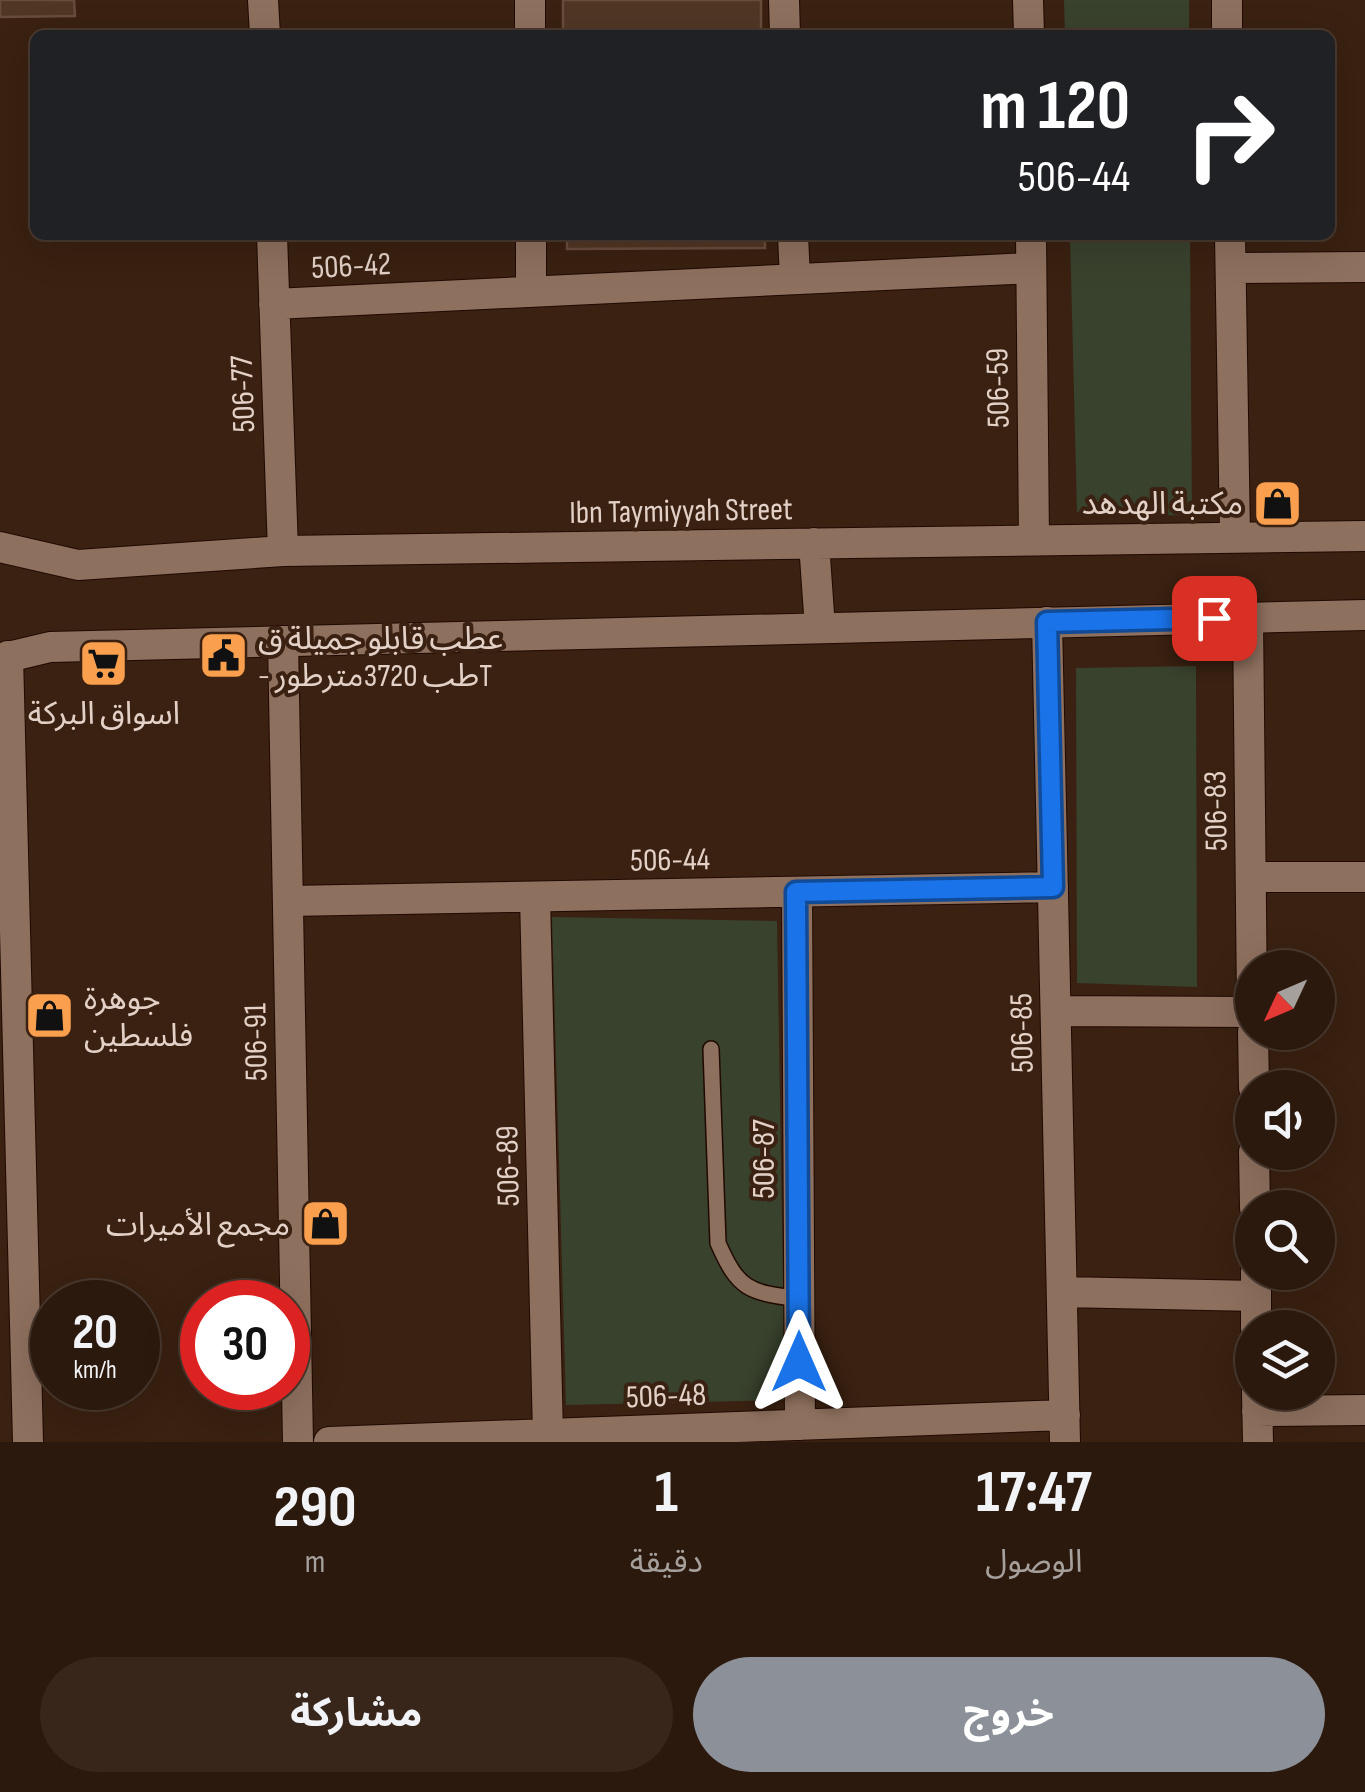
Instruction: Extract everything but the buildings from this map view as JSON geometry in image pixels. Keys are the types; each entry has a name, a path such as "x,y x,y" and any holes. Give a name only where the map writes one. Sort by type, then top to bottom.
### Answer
{"street":[{"path":"264,0 265,30"},
{"path":"530,0 530,30"},
{"path":"784,0 785,30"},
{"path":"1028,0 1028,30"},
{"path":"1227,0 1228,30"},
{"name":"506-77","path":"272,240 283,551"},
{"path":"531,240 531,292"},
{"path":"793,240 795,279"},
{"name":"506-59","path":"1031,240 1034,540"},
{"path":"1230,240 1235,535"},
{"path":"1231,268 1365,267"},
{"name":"506-42","path":"274,304 1031,268"},
{"name":"Ibn Taymiyyah Street","path":"0,547 78,565 283,551 1365,536"},
{"path":"814,543 820,628"},
{"path":"28,1442 4,658 50,647 1365,615"},
{"name":"506-83","path":"1248,618 1252,950"},
{"name":"506-85","path":"1047,622 1065,1429"},
{"name":"506-91","path":"283,641 298,1442"},
{"path":"1251,877 1365,877"},
{"name":"506-44","path":"288,902 1053,887"},
{"name":"506-87","path":"796,892 800,1425"},
{"name":"506-89","path":"535,897 548,1434"},
{"path":"1056,1011 1235,1012"},
{"path":"1062,1292 1235,1285"},
{"path":"1335,1408 1365,1410"},
{"path":"1257,1410 1258,1442"},
{"name":"506-48","path":"329,1442 800,1425 1065,1429"}],"lane":[{"path":"711,1049 718,1243 729,1268 751,1292 799,1299"}],"green space":[{"path":"1064,0 1189,0 1189,30 1065,30"},
{"path":"1070,240 1190,240 1192,516 1077,512"},
{"path":"1196,666 1197,987 1077,983 1076,668"},
{"path":"552,917 777,921 785,1400 566,1405"}],"place":[{"name":"مكتبة الهدهد","path":"1278,503"},
{"name":"عطب قابلو جميلة ق - طب 3720مترطورT","path":"223,656"},
{"name":"اسواق البركة","path":"104,663"},
{"name":"جوهرة فلسطين","path":"49,1016"},
{"name":"مجمع الأميرات","path":"325,1224"}],"route":[{"path":"799,1362 796,892 1053,887 1047,622 1214,618"}]}
